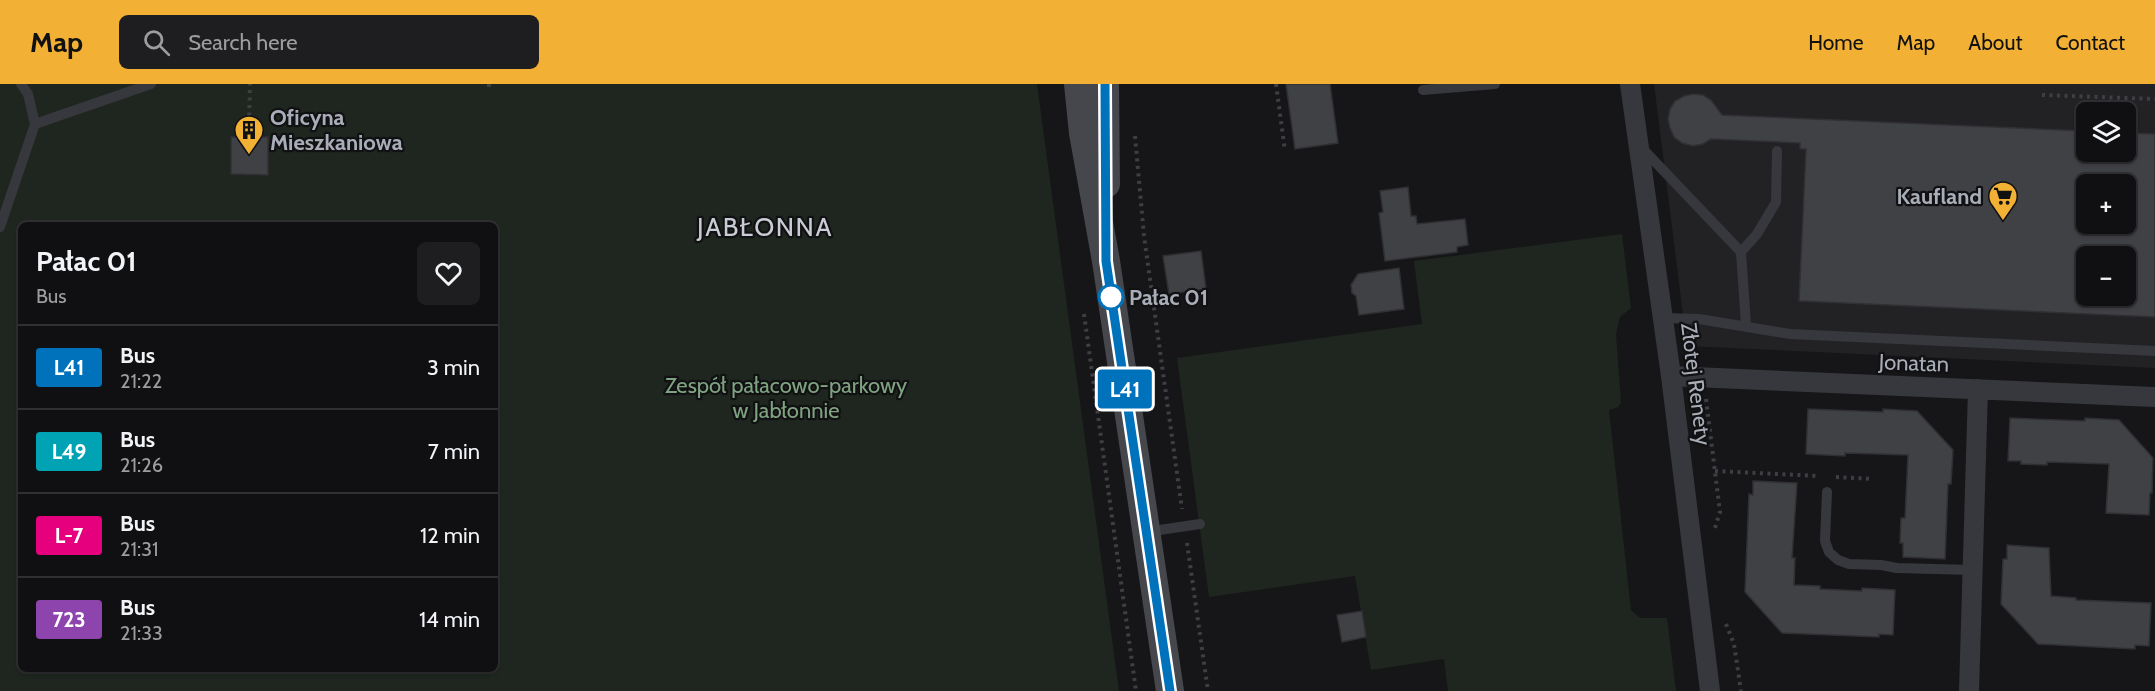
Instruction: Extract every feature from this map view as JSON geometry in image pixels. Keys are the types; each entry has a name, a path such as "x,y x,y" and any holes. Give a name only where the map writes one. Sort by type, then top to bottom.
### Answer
{"main road":[{"path":"1078,84 1083,133 1106,261 1170,691"},
{"path":"1105,84 1106,261"}],"street":[{"name":"Złotej Renety","path":"1630,84 1671,376 1710,691"},
{"name":"Jonatan","path":"1671,376 2155,397"},
{"path":"1969,691 1978,389"}],"lane":[{"path":"0,227 35,124 28,94 21,84"},
{"path":"35,124 151,84"},
{"path":"1423,90 1495,84"},
{"path":"1638,145 1741,252 1746,326"},
{"path":"1741,252 1757,234 1776,202 1777,151"},
{"path":"1663,318 1678,317 1790,334 2155,351"},
{"path":"1827,492 1825,541 1829,552 1838,560 1849,564 1897,568 1973,570"},
{"path":"1146,532 1200,524"}],"path":[{"path":"249,123 250,84"},
{"path":"1276,84 1285,151"},
{"path":"2042,95 2155,99"},
{"path":"1134,131 1144,236 1208,691"},
{"path":"1084,310 1136,691"},
{"path":"1704,378 1720,512 1712,539"},
{"path":"1715,471 1820,476"},
{"path":"1831,477 1873,478"},
{"path":"1723,618 1734,644 1741,691"}],"shaded area":[{"path":"1654,84 2155,84 2155,368 1687,346"}],"green space":[{"name":"Zespół pałacowo-parkowy w Jabłonnie","path":"0,84 1037,84 1119,691 0,691"},
{"path":"1622,234 1631,308 1620,317 1616,334 1621,403 1618,407 1609,410 1631,610 1640,618 1667,618 1676,691 1448,691 1444,659 1371,670 1355,576 1209,597 1177,358 1422,324 1414,261"}],"building":[{"path":"1286,84 1330,84 1338,143 1295,149"},
{"path":"1693,94 1703,95 1711,100 1722,115 2076,131 2076,162 2136,162 2136,133 2155,134 2155,317 1799,301 1806,149 1800,149 1800,143 1711,139 1693,146 1682,143 1674,137 1668,119 1675,101"},
{"name":"Oficyna Mieszkaniowa","path":"231,137 268,137 268,175 231,174"},
{"path":"1408,187 1411,216 1416,216 1417,224 1465,219 1468,245 1457,247 1457,252 1385,261 1379,213 1383,212 1380,191"},
{"path":"1201,251 1206,289 1169,294 1163,256"},
{"path":"1399,268 1404,309 1359,315 1356,296 1352,293 1351,285 1358,274"},
{"path":"1808,409 1917,411 1953,450 1951,484 1948,484 1945,559 1903,557 1903,543 1900,543 1901,518 1905,518 1908,455 1806,454"},
{"path":"2010,418 2119,420 2153,458 2149,515 2106,513 2109,464 2047,462 2047,465 2008,461"},
{"path":"1753,481 1797,483 1792,558 1795,558 1794,585 1820,586 1820,589 1895,590 1893,635 1879,634 1879,637 1782,633 1745,592 1749,494 1753,495"},
{"path":"2007,545 2049,548 2051,596 2076,598 2076,600 2151,603 2149,646 2135,645 2135,649 2038,644 2001,604 2003,559 2007,559"},
{"path":"1362,611 1366,637 1342,642 1337,615"}],"bus line":[{"name":"L41","path":"1105,84 1106,261 1170,691"}],"place":[{"name":"Oficyna Mieszkaniowa","path":"249,156"},
{"name":"Kaufland","path":"2003,222"},
{"name":"Pałac 01","path":"1111,297"}],"district":[{"name":"JABŁONNA","path":"765,227"}]}
